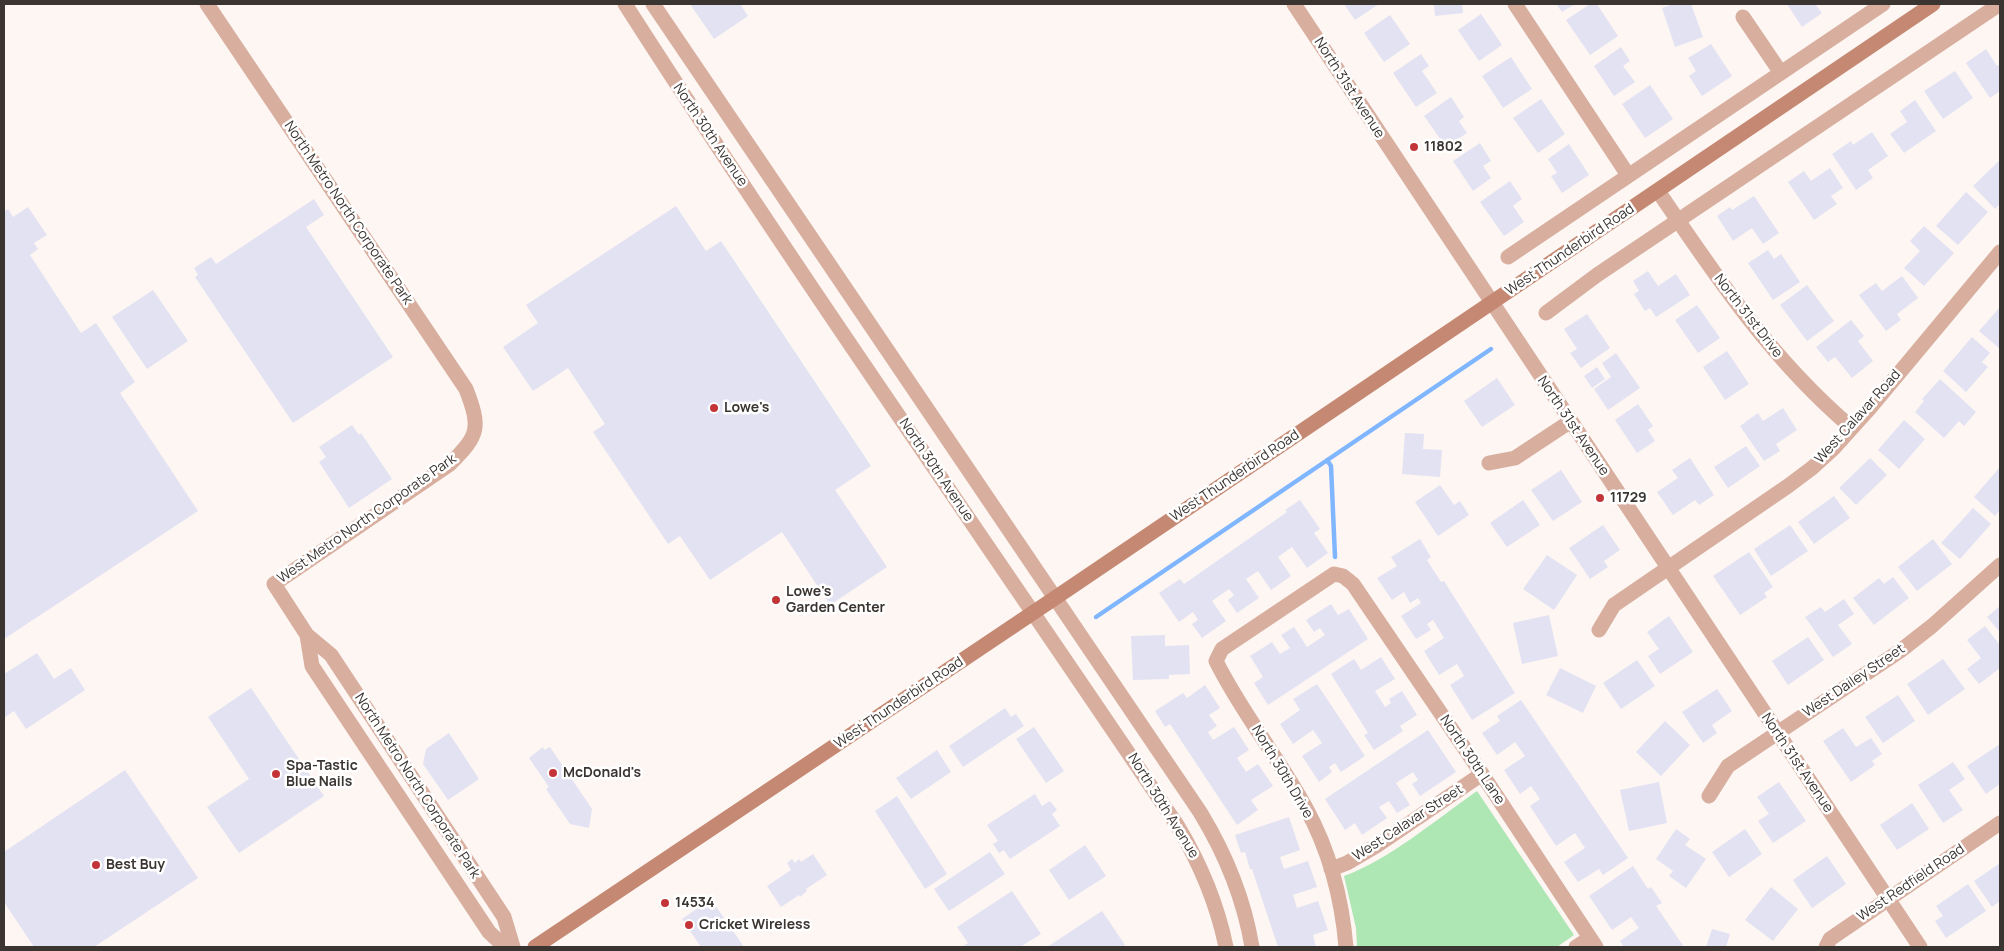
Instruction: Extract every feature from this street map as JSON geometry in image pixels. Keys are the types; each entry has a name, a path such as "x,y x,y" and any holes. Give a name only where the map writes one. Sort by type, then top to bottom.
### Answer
{"main road":[{"name":"West Thunderbird Road","path":"535,947 1034,613 1933,4"}],"street":[{"name":"North Metro North Corporate Park","path":"207,4 466,389 474,408 477,428"},
{"name":"North 30th Avenue","path":"625,4 673,80 832,318 1172,817 1195,854 1207,881 1226,947"},
{"name":"North 30th Avenue","path":"653,4 1200,812 1214,836 1236,888 1252,947"},
{"name":"North 31st Avenue","path":"1294,4 1920,947"},
{"path":"1514,4 1628,175"},
{"name":"West Thunderbird Road","path":"1508,257 1883,4"},
{"path":"1546,313 1678,220 2000,4"},
{"path":"1743,17 1781,73"},
{"name":"North 31st Drive","path":"1658,191 1742,313 1796,376 1852,428"},
{"name":"West Calavar Road","path":"1599,630 1614,605 1812,468 1852,428 2000,252"},
{"path":"1488,463 1515,458 1571,421"},
{"name":"West Metro North Corporate Park","path":"274,584 450,464 466,448 477,428"},
{"name":"West Dailey Street","path":"1709,796 1728,766 1906,646 1932,626 2000,565"},
{"name":"North 30th Drive","path":"1343,576 1334,574 1222,649 1216,661 1307,810 1331,869 1344,928 1346,947"},
{"name":"North 30th Lane","path":"1343,576 1353,584 1482,774 1593,943"},
{"name":"North Metro North Corporate Park","path":"274,584 307,635 331,655 504,918 514,947"},
{"name":"North Metro North Corporate Park","path":"307,635 312,666 489,932 505,947"},
{"name":"West Calavar Street","path":"1331,869 1376,846 1482,774"},
{"name":"West Redfield Road","path":"1826,947 1830,939 2000,823"},
{"path":"1576,947 1593,943"}],"green space":[{"path":"1477,791 1574,935 1557,947 1357,947 1356,928 1344,876 1361,869 1396,849"}],"building":[{"path":"690,4 740,4 748,16 714,39"},
{"path":"1344,4 1379,4 1355,20"},
{"path":"1434,4 1462,4 1463,13 1435,16"},
{"path":"1556,4 1575,4 1562,12"},
{"path":"1590,4 1597,4 1618,36 1590,55 1566,20"},
{"path":"1673,4 1691,4 1703,37 1675,47 1662,8"},
{"path":"1787,4 1815,4 1822,13 1802,27"},
{"path":"1481,14 1502,45 1479,61 1458,30"},
{"path":"1390,15 1410,44 1384,62 1364,33"},
{"path":"1711,44 1732,76 1702,96 1689,76 1696,71 1688,58"},
{"path":"1621,47 1630,61 1623,66 1635,82 1614,96 1594,66"},
{"path":"1986,49 1997,66 2000,64 2000,91 1990,98 1966,63"},
{"path":"1421,54 1429,66 1422,71 1437,93 1416,107 1393,73"},
{"path":"1511,57 1532,89 1503,108 1482,76"},
{"path":"1955,71 1973,98 1943,119 1924,91"},
{"path":"1650,85 1673,119 1645,138 1622,104"},
{"path":"1451,97 1464,117 1459,121 1467,133 1446,147 1424,116"},
{"path":"1541,99 1565,134 1538,153 1513,118"},
{"path":"1915,100 1936,131 1904,153 1890,134 1907,122 1900,111"},
{"path":"1872,132 1888,156 1868,170 1873,178 1856,190 1832,154 1851,141 1853,145"},
{"path":"1480,143 1491,161 1483,166 1491,178 1473,191 1453,161"},
{"path":"1569,144 1589,175 1562,193 1551,176 1557,173 1548,159"},
{"path":"2000,160 2000,204 1995,209 1973,186"},
{"path":"1830,168 1843,188 1831,196 1837,204 1814,220 1788,182 1804,171 1811,181"},
{"path":"1510,181 1522,199 1513,206 1524,222 1504,236 1480,202"},
{"path":"1966,192 1988,212 1958,245 1936,226"},
{"path":"1754,196 1779,233 1763,244 1752,228 1733,241 1717,216 1730,207 1732,210"},
{"path":"314,199 324,215 306,227 393,357 293,423 195,277 198,275 194,268 211,257 216,264"},
{"name":"Lowe's","path":"676,206 706,251 721,241 871,466 835,490 887,567 830,605 782,532 710,580 680,536 668,544 593,432 605,424 568,368 533,391 503,347 538,323 526,305"},
{"path":"28,207 47,235 34,243 38,249 30,255 81,333 96,323 135,382 120,393 198,511 4,639 4,212 8,209 13,217"},
{"path":"1924,226 1954,253 1924,286 1904,268 1920,251 1910,241"},
{"path":"1768,250 1774,259 1781,254 1800,282 1773,300 1748,263"},
{"path":"1648,271 1658,286 1676,274 1690,295 1656,317 1650,308 1645,311 1634,294 1639,291 1633,281"},
{"path":"1902,276 1918,298 1897,314 1901,320 1886,331 1859,295 1876,283 1882,291"},
{"path":"1807,285 1834,321 1807,341 1780,305"},
{"path":"153,290 188,341 147,369 112,317"},
{"path":"1697,305 1720,338 1698,353 1675,320"},
{"path":"2000,307 2000,349 1979,331"},
{"path":"1587,314 1610,348 1581,368 1570,353 1577,349 1564,329"},
{"path":"1851,320 1864,336 1858,341 1873,361 1852,378 1835,357 1828,362 1816,347"},
{"path":"1972,337 1990,353 1982,362 1988,367 1966,392 1943,371"},
{"path":"1727,351 1749,384 1725,400 1703,367"},
{"path":"1616,353 1640,388 1608,410 1594,389 1611,377 1602,363"},
{"path":"1597,367 1605,379 1592,388 1584,376"},
{"path":"1497,378 1515,405 1482,427 1464,401"},
{"path":"1940,379 1976,412 1964,426 1959,421 1944,438 1915,412 1924,401 1922,399"},
{"path":"1638,404 1653,426 1648,430 1655,441 1637,453 1615,420"},
{"path":"1783,408 1797,430 1776,444 1780,451 1764,461 1740,426 1758,413 1763,421"},
{"path":"1904,420 1925,439 1899,469 1878,450"},
{"path":"352,425 359,435 361,433 392,479 349,508 319,462 326,457 319,447"},
{"path":"1405,433 1424,434 1423,449 1442,450 1440,477 1402,474"},
{"path":"1746,446 1760,466 1728,488 1714,467"},
{"path":"1690,458 1714,495 1699,505 1695,500 1673,515 1657,492 1678,478 1672,470"},
{"path":"1870,458 1887,475 1856,505 1839,488"},
{"path":"2000,467 2000,510 1995,516 1974,497"},
{"path":"1561,470 1582,502 1553,521 1531,490"},
{"path":"1440,485 1454,505 1460,501 1469,515 1438,536 1415,502"},
{"path":"1834,496 1850,518 1814,544 1798,522"},
{"path":"1300,500 1320,529 1314,533 1328,553 1307,568 1292,547 1278,557 1291,576 1271,590 1258,571 1246,579 1259,598 1237,613 1228,600 1234,595 1229,589 1212,601 1226,621 1202,638 1192,624 1198,620 1193,612 1179,622 1159,593 1180,579 1184,584 1287,512 1285,510"},
{"path":"1523,500 1540,525 1507,547 1490,523"},
{"path":"1973,508 1991,524 1960,559 1941,543"},
{"path":"1603,525 1620,550 1604,561 1608,567 1590,579 1569,548"},
{"path":"1790,525 1808,551 1771,576 1754,549"},
{"path":"1420,539 1431,557 1427,560 1441,582 1444,581 1515,693 1472,720 1450,685 1464,676 1457,664 1439,675 1424,651 1444,638 1433,620 1427,624 1431,630 1416,639 1401,616 1421,603 1418,598 1410,603 1404,592 1392,600 1377,578 1397,566 1391,557"},
{"path":"1933,539 1952,564 1917,591 1898,567"},
{"path":"1749,552 1773,587 1764,593 1767,597 1740,615 1713,576"},
{"path":"1547,555 1577,575 1554,610 1523,589"},
{"path":"1893,577 1909,598 1874,625 1853,598 1879,578 1884,584"},
{"path":"1844,599 1854,614 1838,625 1852,644 1833,657 1805,617 1821,607 1825,612"},
{"path":"1331,604 1338,615 1349,609 1368,639 1268,705 1254,683 1263,677 1250,656 1272,642 1280,654 1290,648 1281,635 1294,627 1307,647 1325,635 1320,628 1314,632 1306,620"},
{"path":"2000,606 2000,632 1987,617"},
{"path":"1549,615 1558,656 1522,664 1513,623"},
{"path":"1669,616 1693,652 1660,674 1648,656 1659,649 1647,632"},
{"path":"1985,626 2000,645 2000,668 1979,684 1967,669 1981,658 1967,640"},
{"path":"1165,635 1165,646 1189,645 1190,674 1169,675 1169,679 1133,680 1131,636"},
{"path":"1808,637 1824,660 1788,685 1772,661"},
{"path":"37,653 54,679 71,668 85,690 26,729 14,711 4,718 4,674"},
{"path":"1381,657 1395,679 1375,691 1385,707 1391,703 1389,699 1402,691 1417,715 1400,726 1403,731 1374,750 1364,735 1368,733 1331,674 1354,659 1361,670"},
{"path":"1943,659 1965,689 1928,715 1907,684"},
{"path":"1637,660 1655,686 1621,709 1603,683"},
{"path":"1560,668 1596,686 1583,713 1546,695"},
{"path":"1317,684 1365,756 1341,772 1335,763 1329,767 1332,772 1319,782 1302,756 1322,743 1313,730 1293,744 1280,724 1300,710 1293,699"},
{"path":"1205,685 1220,708 1209,715 1217,726 1208,732 1213,740 1234,727 1249,750 1237,758 1246,772 1258,764 1273,786 1251,800 1258,810 1237,825 1170,724 1165,727 1155,711 1183,693 1187,698"},
{"path":"251,688 324,796 239,853 207,807 249,779 208,717"},
{"path":"1717,689 1732,711 1712,725 1717,733 1703,743 1682,712"},
{"path":"1898,695 1915,721 1883,743 1865,717"},
{"path":"1521,700 1628,858 1603,875 1599,869 1578,882 1564,862 1585,848 1575,833 1556,846 1530,806 1540,799 1531,786 1520,794 1504,770 1525,756 1515,742 1497,755 1482,733 1500,721 1497,716"},
{"path":"1005,708 1011,717 1016,714 1024,726 963,767 949,746"},
{"path":"1665,721 1690,745 1661,776 1636,752"},
{"path":"1034,727 1064,771 1046,783 1016,739"},
{"path":"1843,728 1856,747 1871,738 1882,754 1872,761 1875,765 1851,782 1823,741"},
{"path":"1428,730 1456,772 1420,796 1412,784 1418,780 1413,772 1396,783 1410,805 1397,813 1389,801 1379,807 1387,818 1362,835 1355,823 1345,830 1325,799"},
{"path":"449,733 479,779 448,800 423,764 426,749"},
{"path":"2000,744 2000,784 1986,794 1967,766"},
{"name":"McDonald's","path":"543,747 544,750 550,747 592,809 589,828 570,824 546,789 549,787 529,758"},
{"path":"937,750 951,772 911,799 896,778"},
{"path":"1953,762 1965,779 1949,790 1963,810 1943,823 1918,785"},
{"name":"Best Buy","path":"125,770 198,878 94,947 34,947 4,902 4,852"},
{"path":"1659,782 1667,823 1629,831 1620,790"},
{"path":"1779,782 1806,821 1773,843 1758,821 1769,814 1757,797"},
{"path":"1035,794 1042,806 1050,801 1057,810 1052,814 1060,826 1010,859 1004,850 999,853 993,844 998,841 987,825"},
{"path":"897,796 947,874 925,889 875,811"},
{"path":"1912,803 1929,829 1897,850 1880,825"},
{"path":"1289,817 1300,850 1280,857 1284,869 1308,861 1317,887 1293,895 1297,908 1318,901 1328,930 1313,935 1316,947 1278,947 1252,869 1250,869 1245,852 1241,853 1235,835"},
{"path":"1676,829 1690,839 1685,845 1706,859 1686,888 1669,876 1673,871 1656,859"},
{"path":"1745,829 1762,854 1729,877 1712,852"},
{"path":"1085,845 1106,876 1069,900 1049,870"},
{"path":"990,852 1005,874 949,911 934,889"},
{"path":"813,854 827,875 806,889 807,891 800,897 799,895 781,907 767,886 791,870 787,863 792,859 795,863 799,859 801,862"},
{"path":"1827,856 1846,884 1812,908 1793,880"},
{"path":"2000,863 2000,901 1992,907 1974,881"},
{"path":"1633,866 1648,889 1651,887 1662,903 1656,906 1684,947 1624,947 1620,941 1639,928 1631,917 1612,930 1589,896"},
{"path":"1968,884 1986,911 1946,938 1935,921 1943,916 1936,906"},
{"path":"1771,887 1798,909 1773,941 1745,920"},
{"path":"1012,891 1041,934 1020,947 962,947 968,943 957,927"},
{"path":"711,899 744,947 701,947 682,919"},
{"path":"666,901 667,903 660,908 659,906"},
{"path":"1102,911 1125,945 1121,947 1047,947"},
{"path":"1712,929 1730,934 1726,947 1706,947"}],"waterway":[{"path":"1096,617 1491,349"},
{"path":"1327,460 1331,466 1335,557"}],"place":[{"name":"11802","path":"1414,147"},
{"name":"Lowe's","path":"714,408"},
{"name":"11729","path":"1600,498"},
{"name":"Lowe's Garden Center","path":"776,600"},
{"name":"McDonald's","path":"553,773"},
{"name":"Spa-Tastic Blue Nails","path":"276,774"},
{"name":"Best Buy","path":"96,865"},
{"name":"14534","path":"665,903"},
{"name":"Cricket Wireless","path":"689,925"}]}
